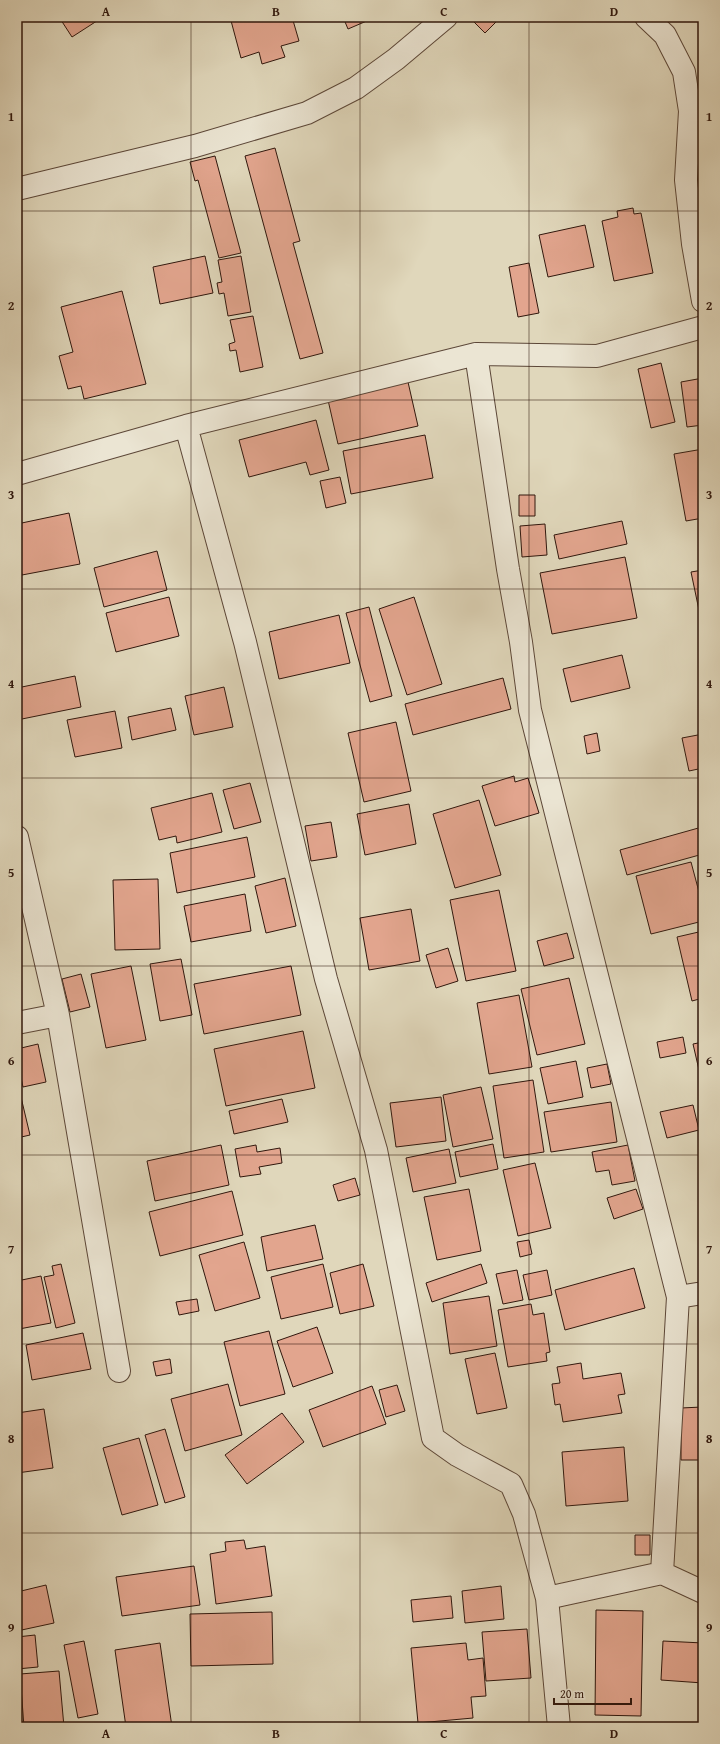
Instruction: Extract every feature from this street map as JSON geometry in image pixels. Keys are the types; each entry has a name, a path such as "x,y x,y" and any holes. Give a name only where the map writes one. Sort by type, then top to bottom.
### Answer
{"street":[{"path":"17,189 195,146 307,113 356,88 396,59 446,17"},
{"path":"646,17 665,35 684,72 690,111 686,180 693,244 703,300"},
{"path":"17,474 186,426 476,354 597,356 703,328"},
{"path":"476,354 507,562 521,642 530,710 678,1297 662,1573"},
{"path":"186,426 245,642 326,979 376,1150 433,1438 457,1454 511,1484 524,1514 547,1598 559,1727"},
{"path":"17,837 58,1014 119,1371"},
{"path":"17,1023 58,1014"},
{"path":"678,1297 703,1293"},
{"path":"547,1598 662,1573 703,1592"}],"building":[{"path":"59,17 103,17 72,37"},
{"path":"230,17 292,17 299,41 281,46 285,57 262,64 259,52 241,58"},
{"path":"343,17 376,17 348,29"},
{"path":"469,17 501,17 485,33"},
{"path":"275,148 300,241 293,243 323,353 300,359 245,156"},
{"path":"215,156 241,253 219,258 198,180 195,181 190,162"},
{"path":"633,208 634,214 641,213 653,273 614,281 602,221 618,217 617,211"},
{"path":"585,225 594,267 548,277 539,235"},
{"path":"205,256 213,293 160,304 153,267"},
{"path":"241,256 251,312 228,316 224,293 219,294 217,283 222,282 218,260"},
{"path":"529,263 539,313 518,317 509,267"},
{"path":"122,291 146,384 84,399 81,386 68,389 59,356 73,352 61,307"},
{"path":"253,316 263,367 240,372 236,350 230,351 229,344 235,342 230,320"},
{"path":"661,363 675,422 651,428 638,369"},
{"path":"703,378 703,425 687,427 681,382"},
{"path":"408,382 418,426 338,444 328,400"},
{"path":"316,420 329,470 310,475 306,462 249,477 239,440"},
{"path":"425,435 433,478 351,494 343,451"},
{"path":"703,449 703,518 686,521 674,454"},
{"path":"340,477 346,503 326,508 320,481"},
{"path":"519,495 535,495 535,516 519,516"},
{"path":"69,513 80,564 22,575 17,550 17,524"},
{"path":"622,521 627,544 559,559 554,535"},
{"path":"545,524 547,555 522,557 520,526"},
{"path":"157,551 167,590 104,607 94,568"},
{"path":"625,557 637,618 552,634 540,573"},
{"path":"703,570 703,614 700,615 691,572"},
{"path":"169,597 179,636 116,652 106,613"},
{"path":"414,597 442,684 407,695 379,609"},
{"path":"369,607 392,696 370,702 346,613"},
{"path":"339,615 350,663 279,679 269,632"},
{"path":"622,655 630,688 571,702 563,669"},
{"path":"75,676 81,707 17,720 17,688"},
{"path":"503,678 511,709 413,735 405,704"},
{"path":"224,687 233,727 194,735 185,696"},
{"path":"171,708 176,730 132,740 128,717"},
{"path":"115,711 122,748 75,757 67,720"},
{"path":"396,722 411,791 364,802 348,733"},
{"path":"597,733 600,751 587,754 584,736"},
{"path":"703,734 703,768 689,771 682,738"},
{"path":"514,776 515,782 528,778 539,813 495,826 482,786"},
{"path":"250,783 261,822 234,829 223,790"},
{"path":"212,793 222,832 177,843 176,836 159,840 151,808"},
{"path":"479,800 501,875 455,888 433,814"},
{"path":"409,804 416,844 365,855 357,814"},
{"path":"331,822 337,857 311,861 305,826"},
{"path":"702,827 703,854 627,875 620,850"},
{"path":"247,837 255,877 177,893 170,853"},
{"path":"691,862 703,907 703,921 651,934 636,876"},
{"path":"285,878 296,926 266,933 255,886"},
{"path":"158,879 160,949 115,950 113,880"},
{"path":"499,890 516,971 466,981 450,900"},
{"path":"245,894 251,931 191,942 184,906"},
{"path":"411,909 420,961 369,970 360,918"},
{"path":"703,931 703,998 692,1001 677,937"},
{"path":"567,933 574,958 544,966 537,941"},
{"path":"448,948 458,981 436,988 426,955"},
{"path":"181,959 192,1015 160,1021 150,964"},
{"path":"131,966 146,1040 106,1048 91,974"},
{"path":"291,966 301,1015 204,1034 194,984"},
{"path":"81,974 90,1007 70,1012 62,979"},
{"path":"569,978 585,1044 537,1055 521,989"},
{"path":"519,995 532,1067 489,1074 477,1003"},
{"path":"303,1031 315,1088 226,1106 214,1049"},
{"path":"683,1037 686,1053 660,1058 657,1042"},
{"path":"703,1042 703,1069 699,1070 693,1044"},
{"path":"38,1044 46,1082 23,1087 17,1059 17,1049"},
{"path":"576,1061 583,1097 548,1104 540,1068"},
{"path":"607,1064 611,1084 591,1088 587,1068"},
{"path":"533,1080 544,1152 504,1158 493,1086"},
{"path":"481,1087 493,1139 453,1147 443,1095"},
{"path":"20,1093 30,1135 17,1138 17,1094"},
{"path":"441,1097 446,1141 396,1147 390,1103"},
{"path":"282,1099 288,1122 234,1134 229,1111"},
{"path":"611,1102 617,1142 551,1152 544,1112"},
{"path":"693,1105 699,1130 667,1138 660,1112"},
{"path":"493,1144 498,1169 460,1177 455,1152"},
{"path":"221,1145 229,1185 155,1201 147,1161"},
{"path":"256,1145 257,1152 280,1148 282,1163 259,1167 261,1174 240,1177 235,1149"},
{"path":"628,1145 635,1181 612,1185 609,1170 596,1172 592,1152"},
{"path":"449,1149 456,1183 413,1192 406,1158"},
{"path":"535,1163 551,1228 518,1236 503,1170"},
{"path":"355,1178 360,1195 338,1201 333,1185"},
{"path":"469,1189 481,1251 437,1260 424,1197"},
{"path":"636,1189 643,1209 614,1219 607,1198"},
{"path":"232,1191 243,1235 160,1256 149,1212"},
{"path":"315,1225 323,1259 267,1271 261,1237"},
{"path":"529,1240 532,1254 520,1257 517,1242"},
{"path":"244,1242 260,1298 215,1311 199,1255"},
{"path":"61,1264 75,1323 56,1328 44,1277 54,1275 52,1266"},
{"path":"323,1264 333,1307 281,1319 271,1277"},
{"path":"363,1264 374,1306 340,1314 330,1273"},
{"path":"481,1264 487,1283 432,1302 426,1283"},
{"path":"634,1268 645,1308 565,1330 555,1290"},
{"path":"517,1270 523,1300 503,1304 496,1274"},
{"path":"547,1270 552,1295 529,1300 523,1275"},
{"path":"41,1276 51,1323 19,1329 17,1317 17,1281"},
{"path":"489,1296 497,1346 450,1354 443,1303"},
{"path":"197,1299 199,1311 179,1315 176,1302"},
{"path":"531,1304 533,1315 544,1313 550,1352 546,1353 547,1361 508,1367 498,1310"},
{"path":"317,1327 333,1373 293,1387 277,1341"},
{"path":"269,1331 285,1394 240,1406 224,1342"},
{"path":"83,1333 91,1369 32,1380 26,1345"},
{"path":"495,1353 507,1408 477,1414 465,1359"},
{"path":"170,1359 172,1373 156,1376 153,1362"},
{"path":"581,1363 583,1379 621,1373 625,1394 618,1395 622,1413 563,1422 560,1404 555,1405 552,1384 560,1383 557,1367"},
{"path":"228,1384 242,1435 185,1451 171,1399"},
{"path":"397,1385 405,1411 386,1417 379,1390"},
{"path":"372,1386 386,1424 323,1447 309,1410"},
{"path":"702,1407 703,1460 681,1460 681,1408"},
{"path":"44,1409 53,1468 17,1473 17,1413"},
{"path":"282,1413 304,1442 247,1484 225,1455"},
{"path":"165,1429 185,1497 165,1503 145,1435"},
{"path":"139,1438 158,1505 122,1515 103,1448"},
{"path":"624,1447 628,1501 566,1506 562,1452"},
{"path":"635,1535 650,1535 650,1555 635,1555"},
{"path":"244,1540 246,1549 265,1546 272,1596 216,1604 210,1554 226,1551 225,1542"},
{"path":"194,1566 200,1605 122,1616 116,1577"},
{"path":"46,1585 54,1623 17,1631 17,1592"},
{"path":"501,1586 504,1619 465,1623 462,1591"},
{"path":"451,1596 453,1618 413,1622 411,1600"},
{"path":"596,1610 643,1611 641,1716 595,1715"},
{"path":"272,1612 273,1664 191,1666 190,1614"},
{"path":"527,1629 531,1678 486,1681 482,1632"},
{"path":"35,1635 38,1667 17,1669 17,1637"},
{"path":"84,1641 98,1714 78,1718 64,1645"},
{"path":"663,1641 703,1643 703,1683 661,1680"},
{"path":"160,1643 172,1727 126,1727 115,1650"},
{"path":"466,1643 468,1660 483,1658 486,1696 471,1697 473,1718 418,1723 411,1648"},
{"path":"59,1671 64,1727 24,1727 20,1674"}]}
